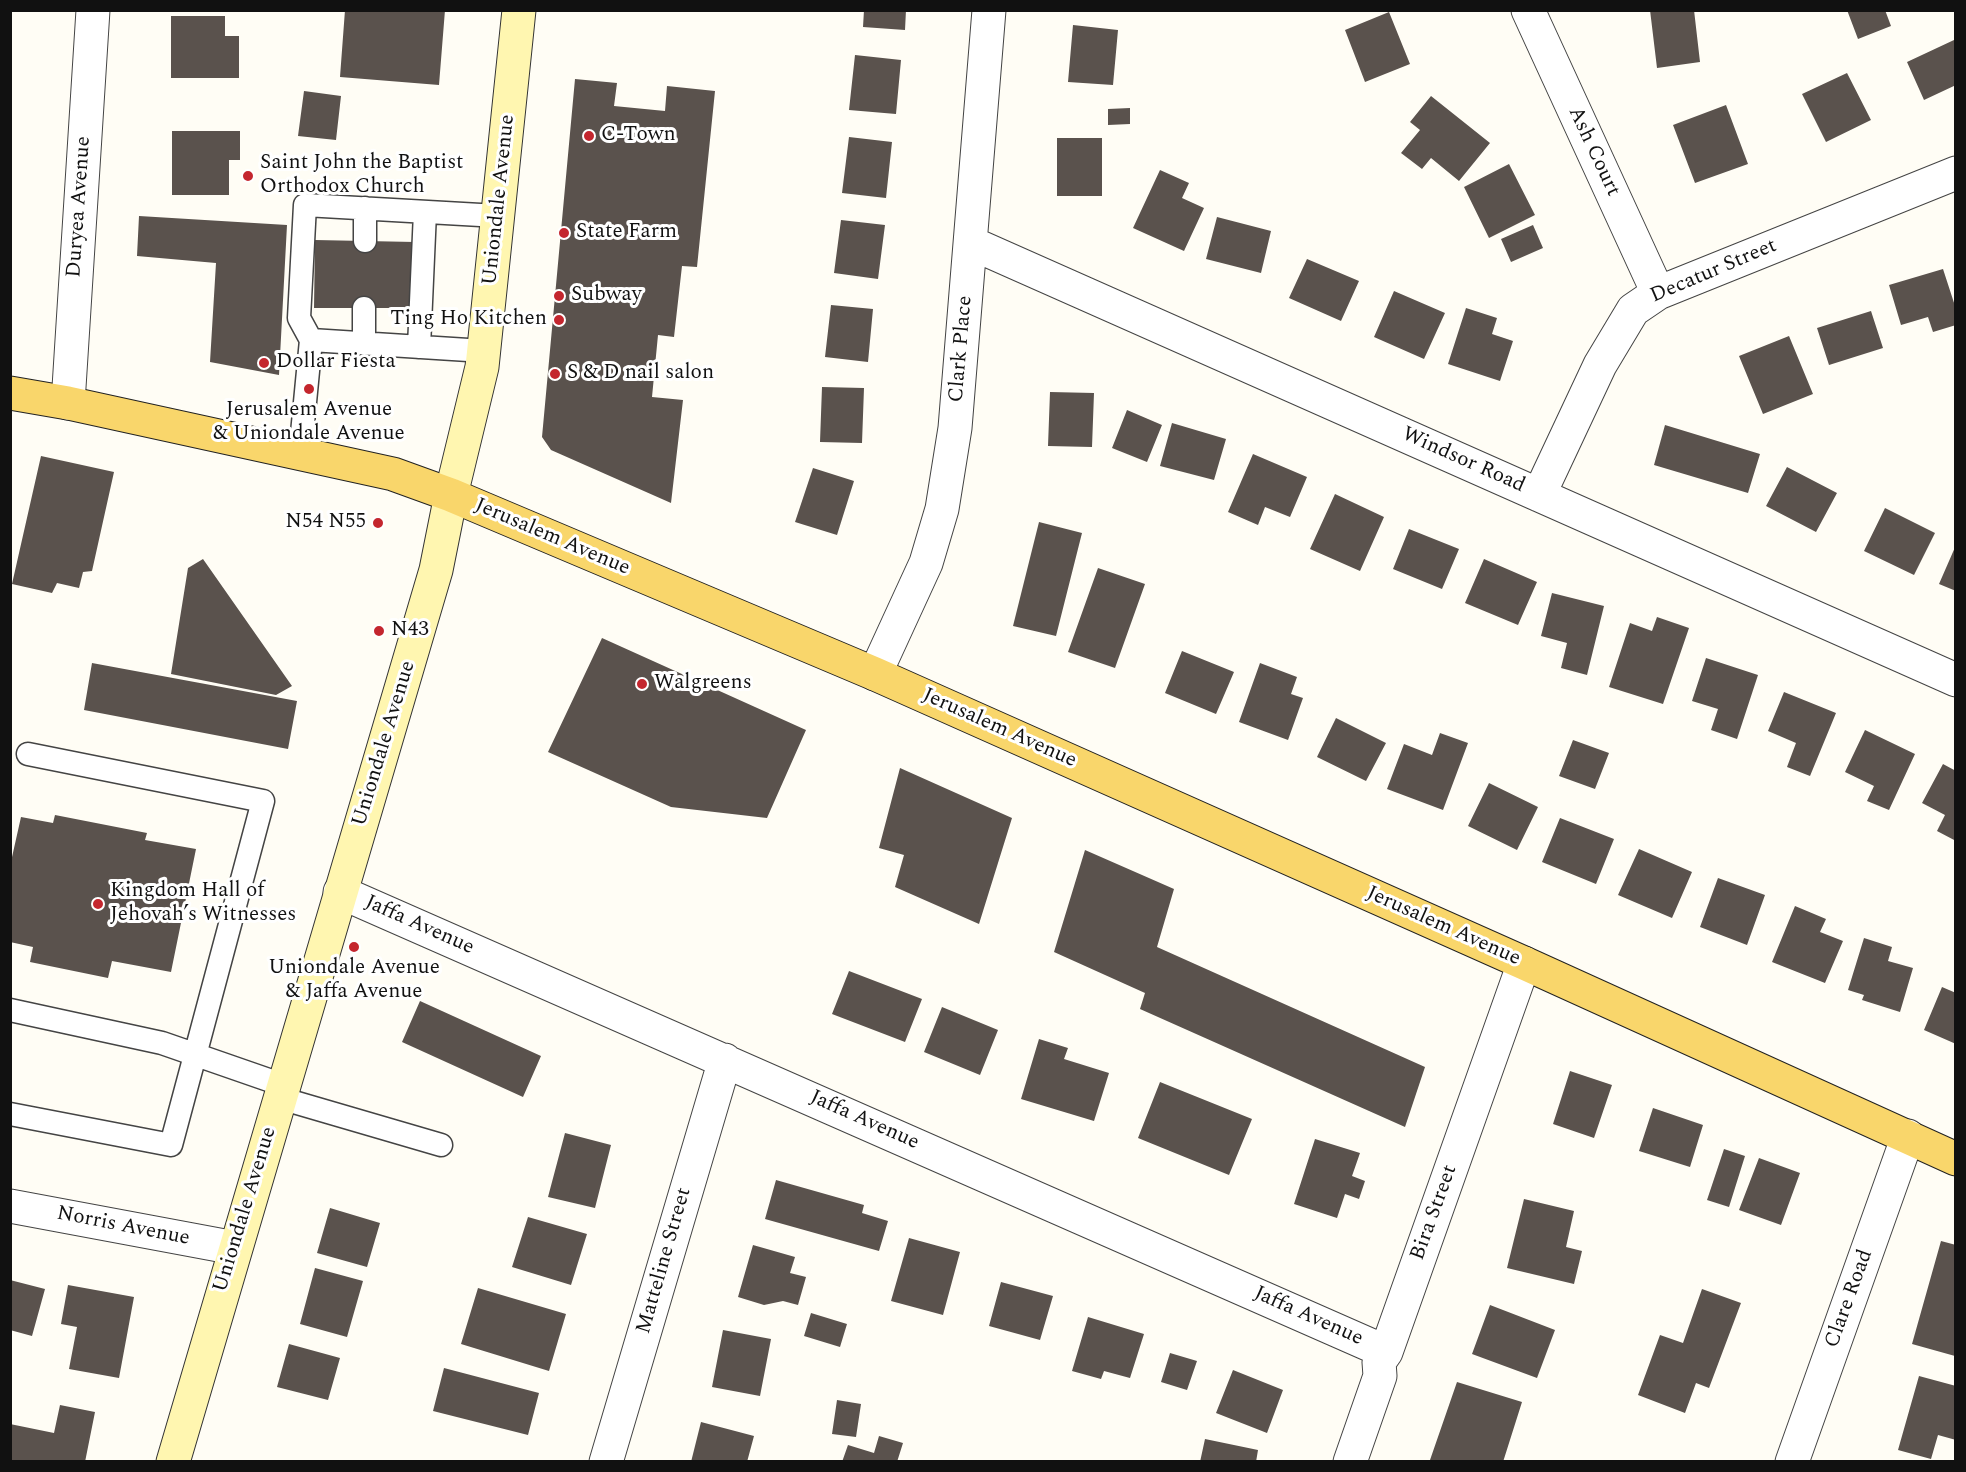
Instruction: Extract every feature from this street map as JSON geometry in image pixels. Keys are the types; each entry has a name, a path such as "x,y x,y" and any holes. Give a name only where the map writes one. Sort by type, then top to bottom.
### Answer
{"main road":[{"name":"Uniondale Avenue","path":"173,1461 436,570 451,495 482,367 519,10"},
{"name":"Jerusalem Avenue","path":"10,393 68,403 393,474 451,495 875,674 1524,963 1956,1159"}],"street":[{"name":"Duryea Avenue","path":"68,403 93,10"},
{"name":"Clark Place","path":"875,674 926,563 942,509 955,428 989,10"},
{"name":"Ash Court","path":"1528,10 1658,293"},
{"name":"Decatur Street","path":"1539,495 1600,365 1633,310 1658,293 1956,173"},
{"name":"Windsor Road","path":"971,243 1956,680"},
{"name":"Jaffa Avenue","path":"340,892 1386,1352"},
{"name":"Bira Street","path":"1350,1461 1380,1376 1379,1362 1386,1352 1524,963"},
{"name":"Matteline Street","path":"606,1461 724,1060"},
{"name":"Clare Road","path":"1792,1461 1908,1136"},
{"name":"Norris Avenue","path":"10,1206 235,1248"}],"lane":[{"path":"300,454 310,340 299,318 305,205 498,216"},
{"path":"365,208 365,241"},
{"path":"419,347 425,212"},
{"path":"364,308 364,343"},
{"path":"310,340 484,351"},
{"path":"10,1114 171,1145 263,801 28,754"},
{"path":"10,1010 162,1043 281,1091 441,1145"}],"building":[{"path":"345,10 445,10 439,85 340,77"},
{"path":"864,10 906,10 905,30 863,27"},
{"path":"1650,10 1694,10 1700,62 1657,68"},
{"path":"1847,10 1885,10 1891,26 1858,39"},
{"path":"1389,12 1410,64 1365,82 1345,30"},
{"path":"171,16 225,16 225,36 239,36 239,78 171,78"},
{"path":"1073,25 1118,30 1113,85 1068,82"},
{"path":"1954,40 1956,85 1924,100 1907,62"},
{"path":"855,55 901,60 896,114 849,110"},
{"path":"1847,73 1871,120 1826,142 1802,94"},
{"path":"575,79 617,83 614,106 665,111 667,86 715,91 697,267 682,266 674,337 658,335 652,397 683,400 671,503 551,450 542,437"},
{"path":"304,91 341,96 336,140 298,136"},
{"path":"1431,96 1490,143 1459,181 1431,158 1422,169 1401,153 1420,130 1410,122"},
{"path":"1726,105 1748,164 1695,183 1673,125"},
{"path":"1130,108 1130,124 1108,125 1108,109"},
{"path":"172,131 240,131 240,160 229,160 229,195 172,195"},
{"path":"849,137 892,142 886,198 842,193"},
{"path":"1057,138 1102,138 1102,196 1057,196"},
{"path":"1509,164 1535,215 1489,238 1464,187"},
{"path":"1160,170 1189,183 1182,198 1204,208 1184,251 1133,228"},
{"path":"139,216 287,225 279,375 210,362 216,263 137,256"},
{"path":"1217,217 1271,231 1261,273 1206,259"},
{"path":"841,220 885,225 878,279 834,273"},
{"path":"1533,225 1543,248 1511,262 1501,239"},
{"path":"315,240 415,242 414,308 314,308"},
{"path":"1307,259 1359,281 1341,321 1289,298"},
{"path":"1943,269 1956,309 1956,325 1933,332 1928,317 1901,325 1889,285"},
{"path":"1394,291 1445,313 1424,359 1374,337"},
{"path":"831,305 873,309 868,362 825,357"},
{"path":"1466,308 1497,318 1492,334 1513,341 1500,381 1448,364"},
{"path":"1871,311 1883,348 1829,365 1817,328"},
{"path":"1789,336 1813,394 1763,414 1739,356"},
{"path":"822,387 864,388 862,443 820,442"},
{"path":"1050,392 1094,393 1092,447 1048,446"},
{"path":"1127,410 1162,425 1147,462 1112,448"},
{"path":"1172,423 1226,439 1214,480 1160,466"},
{"path":"1665,425 1760,454 1748,493 1654,465"},
{"path":"1253,454 1307,477 1290,517 1265,507 1258,525 1228,512"},
{"path":"41,456 114,472 92,571 83,572 79,588 57,583 52,593 12,584"},
{"path":"1787,467 1837,493 1816,532 1766,506"},
{"path":"813,468 854,481 837,535 795,522"},
{"path":"1335,494 1384,517 1360,571 1310,549"},
{"path":"1885,508 1935,533 1914,575 1864,551"},
{"path":"1039,522 1082,533 1056,636 1013,626"},
{"path":"1409,529 1459,549 1442,589 1393,569"},
{"path":"1956,545 1956,591 1939,584"},
{"path":"203,559 292,686 276,695 171,674 188,568"},
{"path":"1484,559 1537,582 1518,625 1465,603"},
{"path":"1098,568 1145,584 1115,668 1068,652"},
{"path":"1552,593 1604,606 1587,675 1561,668 1567,643 1541,636"},
{"path":"1657,617 1689,628 1663,704 1609,687 1630,623 1652,631"},
{"name":"Walgreens","path":"602,638 806,730 767,818 671,807 548,752"},
{"path":"1182,651 1234,672 1216,714 1165,693"},
{"path":"1706,658 1758,675 1737,739 1711,730 1718,709 1692,701"},
{"path":"92,663 297,701 288,749 84,710"},
{"path":"1260,663 1297,677 1291,694 1303,698 1288,740 1239,722"},
{"path":"1784,692 1836,713 1810,776 1787,767 1796,743 1768,731"},
{"path":"1336,718 1386,743 1366,781 1317,757"},
{"path":"1865,730 1915,754 1889,810 1867,801 1874,786 1845,772"},
{"path":"1440,733 1468,743 1443,810 1387,789 1404,744 1432,755"},
{"path":"1573,740 1609,753 1595,789 1559,776"},
{"path":"1943,764 1956,771 1956,841 1937,831 1945,815 1922,803"},
{"path":"900,768 1012,818 979,924 895,887 904,855 879,848"},
{"path":"1489,783 1538,807 1517,850 1468,826"},
{"name":"Kingdom Hall of Jehovah’s Witnesses","path":"55,815 147,833 145,840 196,849 171,972 112,961 108,978 30,962 33,947 10,942 10,866 21,817 53,823"},
{"path":"1560,818 1614,839 1596,884 1542,862"},
{"path":"1639,849 1692,872 1672,918 1618,895"},
{"path":"1085,850 1174,889 1157,947 1425,1067 1405,1127 1140,1009 1145,993 1054,952"},
{"path":"1718,878 1765,895 1747,945 1700,927"},
{"path":"1795,906 1826,919 1820,932 1843,941 1825,983 1772,962"},
{"path":"1864,938 1892,947 1888,961 1913,968 1900,1012 1862,1000 1864,995 1848,990"},
{"path":"849,971 922,999 905,1042 832,1014"},
{"path":"1942,987 1956,993 1956,1044 1924,1030"},
{"path":"420,1001 541,1056 523,1097 402,1042"},
{"path":"942,1007 998,1030 980,1075 924,1052"},
{"path":"1039,1039 1068,1048 1064,1059 1109,1073 1094,1121 1021,1099"},
{"path":"1570,1071 1612,1085 1594,1138 1553,1124"},
{"path":"1160,1082 1252,1119 1229,1175 1138,1138"},
{"path":"1653,1108 1703,1125 1690,1167 1639,1151"},
{"path":"565,1133 611,1145 595,1208 548,1197"},
{"path":"1315,1139 1360,1153 1352,1176 1365,1181 1359,1199 1345,1194 1337,1218 1294,1204"},
{"path":"1724,1149 1745,1156 1729,1207 1707,1200"},
{"path":"1759,1158 1800,1173 1781,1225 1739,1210"},
{"path":"776,1180 864,1205 862,1213 888,1221 879,1251 765,1219"},
{"path":"1524,1199 1574,1211 1566,1247 1582,1251 1574,1284 1507,1268"},
{"path":"330,1208 380,1223 367,1267 317,1253"},
{"path":"528,1217 587,1234 571,1285 512,1267"},
{"path":"909,1238 960,1252 943,1315 891,1301"},
{"path":"1941,1241 1956,1245 1955,1356 1912,1344"},
{"path":"753,1245 795,1257 790,1273 806,1277 798,1305 783,1301 764,1305 738,1297"},
{"path":"315,1268 363,1281 347,1337 300,1324"},
{"path":"10,1280 45,1289 32,1336 10,1330"},
{"path":"1001,1282 1053,1296 1040,1340 989,1326"},
{"path":"68,1285 134,1297 119,1378 69,1369 77,1327 61,1324"},
{"path":"478,1288 566,1314 549,1371 461,1344"},
{"path":"1702,1289 1741,1303 1709,1388 1696,1383 1685,1413 1638,1395 1660,1335 1683,1343"},
{"path":"1490,1305 1555,1330 1537,1378 1472,1354"},
{"path":"811,1313 847,1324 840,1347 804,1336"},
{"path":"1088,1317 1144,1334 1130,1378 1104,1371 1101,1379 1072,1371"},
{"path":"723,1330 771,1339 760,1396 712,1387"},
{"path":"289,1344 340,1358 328,1400 277,1387"},
{"path":"1170,1353 1197,1361 1187,1390 1161,1382"},
{"path":"444,1368 539,1393 528,1435 433,1411"},
{"path":"1233,1370 1283,1390 1267,1433 1216,1413"},
{"path":"1919,1376 1956,1386 1956,1440 1938,1435 1931,1459 1898,1450"},
{"path":"1457,1382 1522,1402 1503,1462 1430,1460"},
{"path":"837,1400 861,1404 856,1437 832,1434"},
{"path":"60,1405 95,1412 85,1462 10,1462 10,1424 54,1433"},
{"path":"701,1422 754,1436 747,1462 691,1462"},
{"path":"879,1436 903,1443 897,1462 842,1462 848,1445 874,1453"},
{"path":"1205,1439 1258,1450 1256,1462 1200,1462"}],"place":[{"name":"C-Town","path":"589,136"},
{"name":"Saint John the Baptist Orthodox Church","path":"248,176"},
{"name":"State Farm","path":"564,233"},
{"name":"Subway","path":"559,296"},
{"name":"Ting Ho Kitchen","path":"559,320"},
{"name":"Dollar Fiesta","path":"264,363"},
{"name":"S & D nail salon","path":"555,374"},
{"name":"Jerusalem Avenue & Uniondale Avenue","path":"309,389"},
{"name":"N54 N55","path":"378,523"},
{"name":"N43","path":"379,631"},
{"name":"Walgreens","path":"642,684"},
{"name":"Kingdom Hall of Jehovah’s Witnesses","path":"98,904"},
{"name":"Uniondale Avenue & Jaffa Avenue","path":"354,947"}]}
